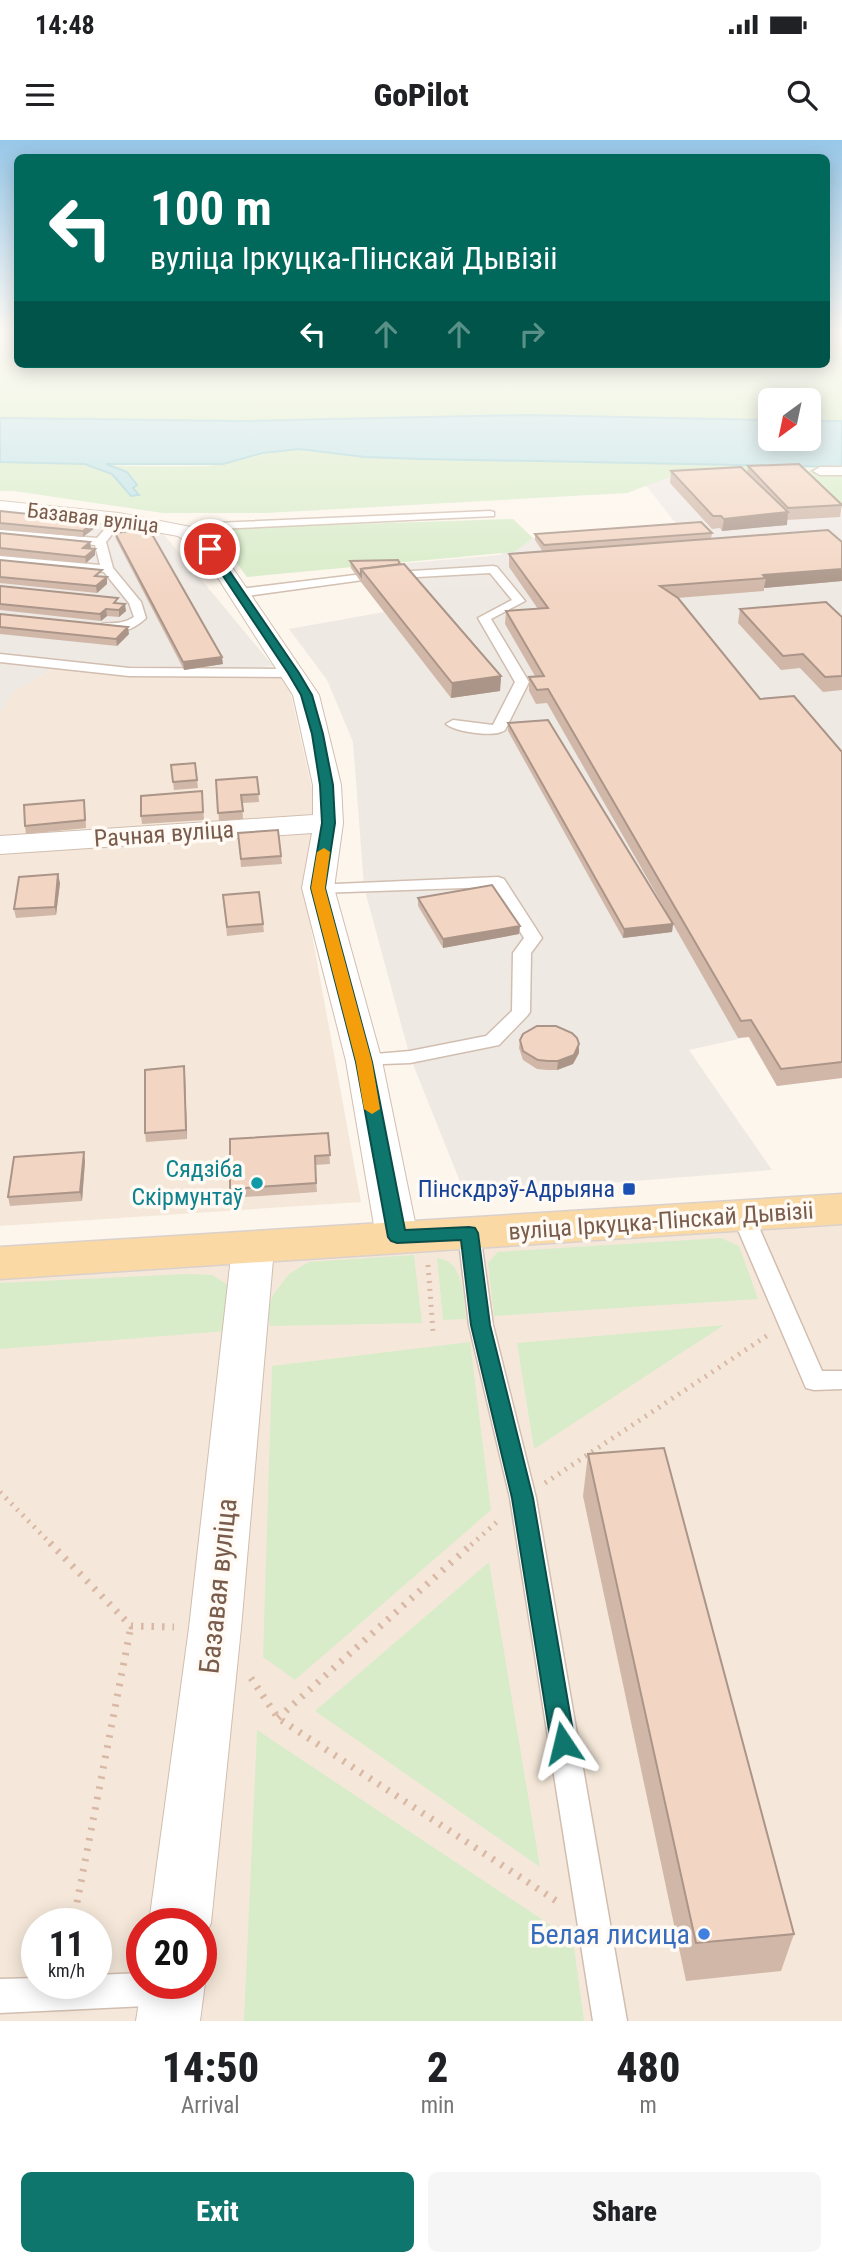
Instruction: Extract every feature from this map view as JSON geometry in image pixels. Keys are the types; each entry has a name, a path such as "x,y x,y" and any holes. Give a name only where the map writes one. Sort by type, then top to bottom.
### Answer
{"main road":[{"name":"вуліца Іркуцка-Пінскай Дывізіі","path":"0,1263 253,1248 412,1245 469,1233 842,1209"}],"street":[{"path":"820,471 842,471"},
{"name":"Базавая вуліца","path":"0,507 120,519 184,531 210,549 306,695 327,785 328,823"},
{"path":"328,823 318,888 412,1245"},
{"name":"Рачная вуліца","path":"0,845 328,823"},
{"name":"Базавая вуліца","path":"182,1908 215,1628 253,1248"}],"lane":[{"path":"184,531 216,526 490,514"},
{"path":"100,542 120,519"},
{"path":"0,533 100,542"},
{"path":"83,625 124,629 140,618 135,602 107,569 100,542"},
{"path":"0,559 107,569"},
{"path":"240,593 363,577 493,569 519,601 484,618 522,682 498,730 453,724"},
{"path":"121,600 135,602"},
{"path":"0,658 129,672 293,673"},
{"path":"318,888 498,882 533,938 522,953 521,1012 492,1041 410,1057 364,1062"},
{"path":"743,1216 814,1381 842,1380"},
{"path":"469,1233 481,1325 523,1498 610,2021"},
{"path":"0,1996 126,1997"}],"path":[{"path":"412,1245 433,1331"},
{"path":"0,1492 131,1626 215,1628 278,1718 594,1926"},
{"path":"76,1908 131,1626"}],"shaded area":[{"path":"677,474 801,475 842,515 842,1078 777,1086 748,1037 689,1050 772,1170 483,1193 463,1189 410,1057 364,887 353,742 327,680 289,629 384,612 351,568 500,555 516,539 680,529 645,484"},
{"path":"0,513 161,531 273,666 169,674 0,653"},
{"path":"0,656 63,663 13,692 0,713"},
{"path":"63,663 166,678 268,674 288,681 318,816 305,896 361,1202 0,1226 0,713 13,692"},
{"path":"842,1219 842,2021 0,2021 0,1277"}],"green space":[{"path":"143,420 299,420 241,421"},
{"path":"299,449 365,457 799,467 801,475 677,474 627,493 266,513 163,513 0,491 0,462 205,466"},
{"path":"811,469 842,469 842,508 805,475"},
{"path":"513,519 533,538 514,552 247,577 212,529"},
{"path":"721,1238 739,1246 758,1299 494,1316 488,1263 498,1252"},
{"path":"414,1255 422,1323 270,1326 268,1311 273,1295 289,1274 309,1262"},
{"path":"437,1258 453,1266 458,1273 466,1319 443,1320"},
{"path":"212,1275 228,1285 227,1331 0,1349 0,1283"},
{"path":"724,1325 534,1449 517,1343"},
{"path":"470,1342 491,1510 295,1680 263,1657 272,1366"},
{"path":"489,1562 540,1867 315,1711"},
{"path":"257,1730 573,1940 584,2021 244,2021"}],"water":[{"path":"0,420 758,420 758,452 821,452 821,421 842,421 842,467 423,459 365,457 299,449 263,453 223,464 106,464 127,472 137,485 133,488 139,495 131,496 112,474 85,464 0,462"}],"building":[{"path":"799,464 842,505 788,508 748,466"},
{"path":"741,467 788,512 724,519 721,516 713,516 671,471"},
{"path":"0,511 95,521 83,531 0,523"},
{"path":"701,522 712,533 544,545 535,534"},
{"path":"149,529 222,657 183,662 115,533"},
{"path":"828,530 842,542 842,569 660,586 678,598 760,699 794,696 842,752 842,1062 781,1069 751,1020 741,1021 548,689 537,690 529,677 544,676 506,611 548,608 509,554"},
{"path":"0,533 90,542 83,548 95,549 85,557 0,548"},
{"path":"0,560 102,570 95,576 107,577 96,586 0,577"},
{"path":"398,560 400,564 361,569 361,576 350,561"},
{"path":"404,564 501,676 452,683 361,569"},
{"path":"0,586 118,598 114,603 125,604 119,610 106,609 100,614 0,604"},
{"path":"826,602 842,617 842,676 825,677 803,654 783,656 740,609"},
{"path":"0,614 128,627 116,639 0,627"},
{"path":"548,720 673,924 624,929 508,723"},
{"path":"195,763 197,780 173,782 171,765"},
{"path":"257,777 259,794 241,795 243,811 218,813 216,780"},
{"path":"202,791 203,812 141,816 141,796"},
{"path":"84,800 85,820 25,826 24,805"},
{"path":"278,830 281,856 241,859 238,833"},
{"path":"58,874 55,907 14,909 19,877"},
{"path":"492,885 520,926 443,939 418,898"},
{"path":"259,892 263,924 227,927 223,895"},
{"path":"537,1026 556,1026 572,1033 579,1044 574,1055 558,1061 548,1061 538,1060 523,1051 520,1040 523,1034"},
{"path":"184,1066 186,1130 145,1133 145,1070"},
{"path":"328,1133 330,1155 315,1156 316,1183 230,1189 230,1139"},
{"path":"84,1152 80,1192 8,1197 14,1157"},
{"path":"664,1448 794,1934 696,1943 588,1454"}],"slow traffic":[{"path":"324,852 318,888 364,1062 372,1109"}],"place":[{"name":"Сядзіба Скірмунтаў","path":"257,1183"},
{"name":"Пінскдрэў-Адрыяна","path":"629,1189"},
{"name":"Белая лисица","path":"704,1934"}],"route":[{"path":"210,549 306,695 317,734 327,785 328,823 318,888 364,1062 397,1237 469,1233 481,1325 523,1498 563,1743"}]}
